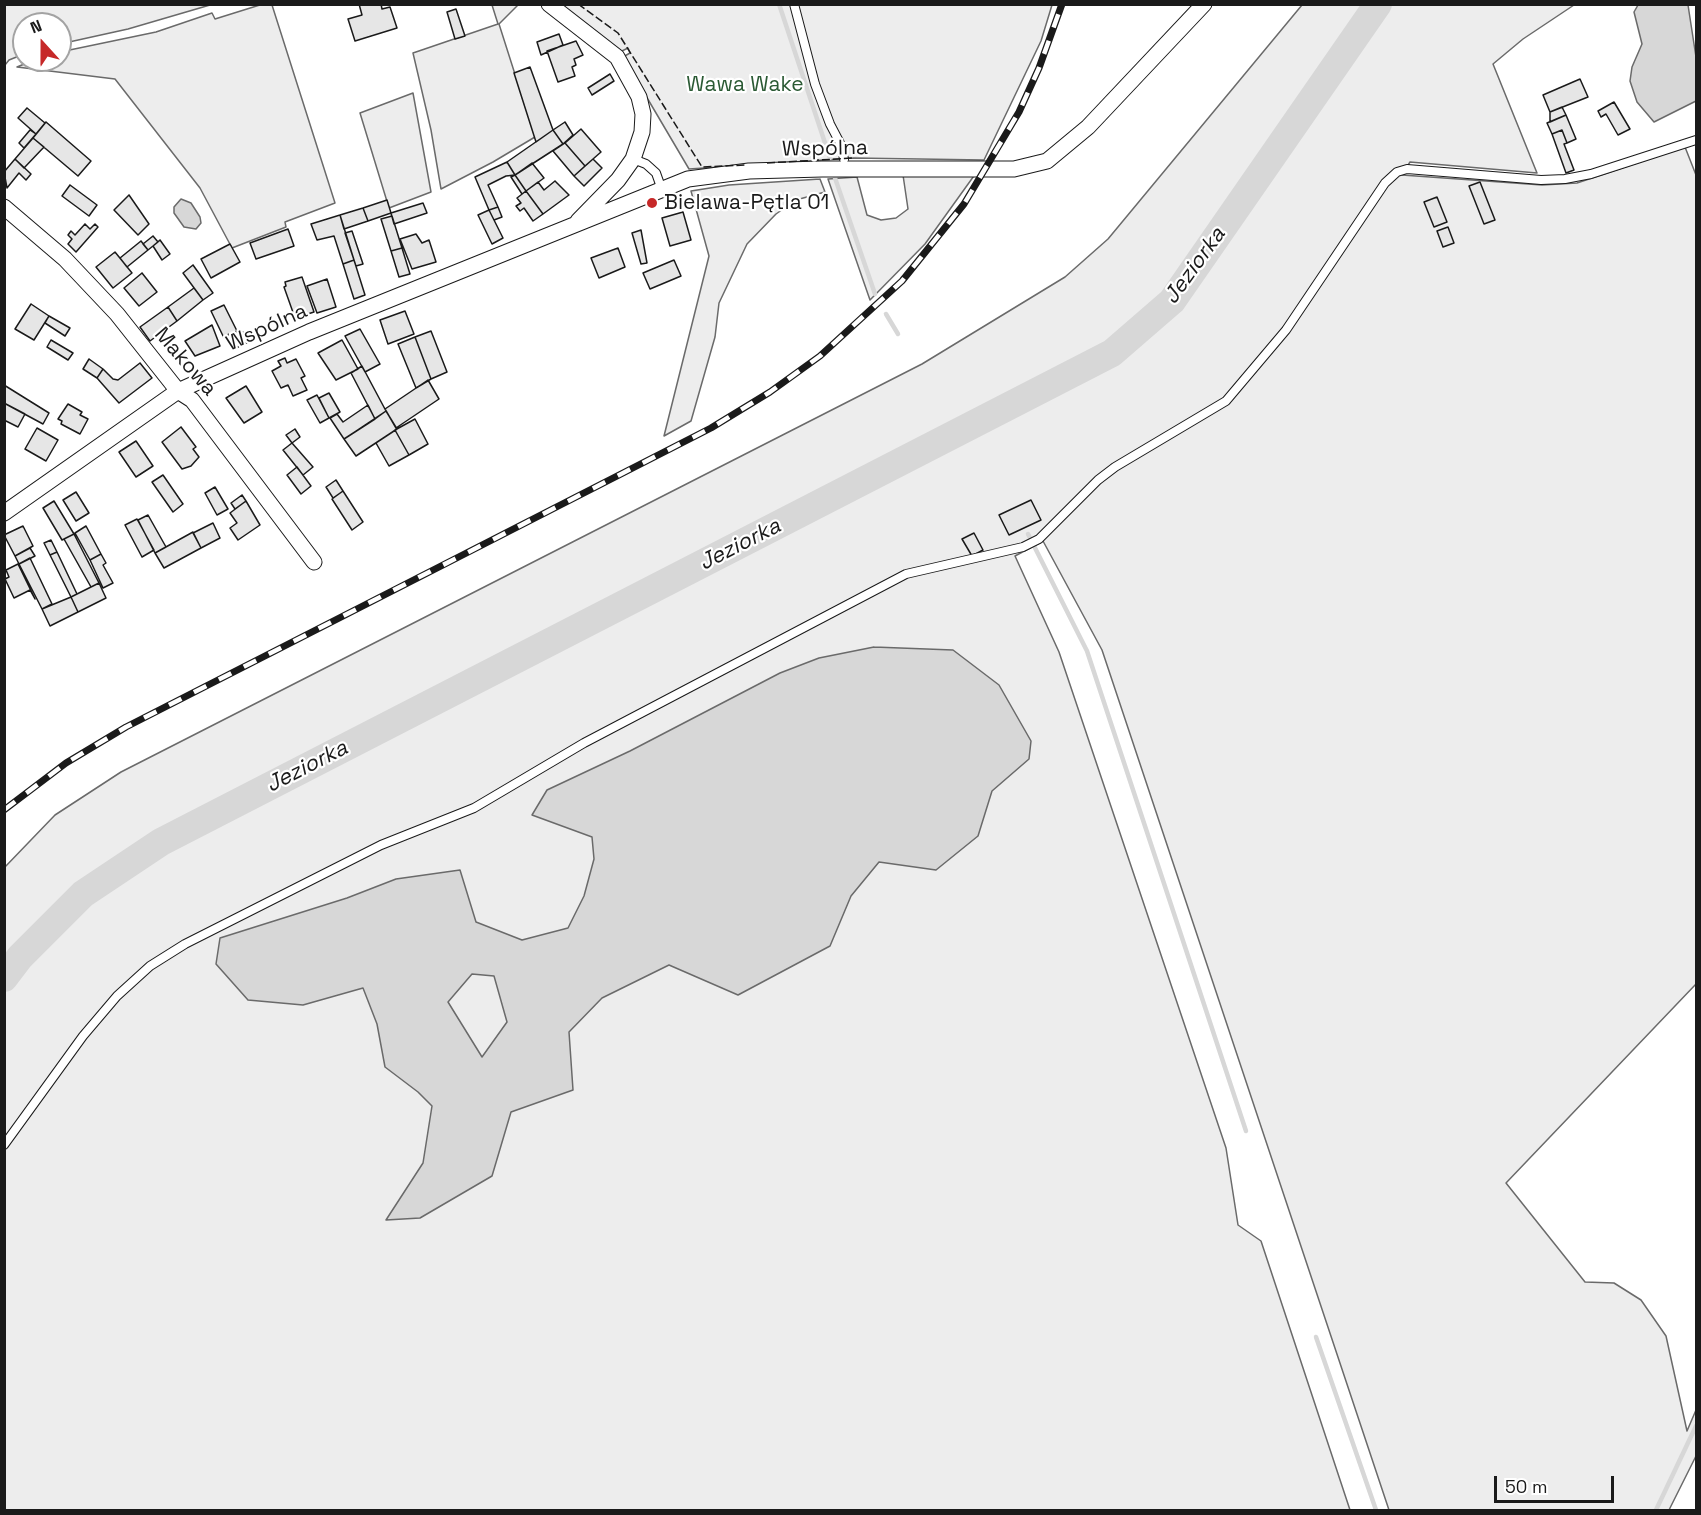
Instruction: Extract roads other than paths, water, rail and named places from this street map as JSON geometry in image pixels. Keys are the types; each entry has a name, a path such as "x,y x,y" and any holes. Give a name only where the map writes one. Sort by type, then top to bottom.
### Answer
{"street":[{"name":"Wspólna","path":"549,4 612,52 639,96 643,114 642,132 633,159 618,180 571,228"},
{"name":"Wspólna","path":"4,513 178,391 309,332 688,179 749,171 1026,168 1056,155 1079,135 1204,4"},
{"name":"Makowa","path":"4,207 65,259 117,314 178,391 192,400 314,562"}],"lane":[{"path":"794,4 815,84 830,124 841,145 844,159"},
{"path":"4,1145 83,1036 117,996 150,966 184,944 381,845 474,808 584,743 906,574 1023,547 1039,539 1106,474 1226,401 1286,330 1385,183 1397,172 1407,169 1541,180 1565,179 1591,174 1696,140"},
{"path":"633,159 656,173 662,190"}],"waterway":[{"path":"779,4 830,158"},
{"name":"Jeziorka","path":"4,978 20,957 83,894 161,842 1112,353 1172,301 1378,4"},
{"path":"835,178 875,294"},
{"path":"886,314 898,334"},
{"path":"1028,534 1087,651 1246,1131"},
{"path":"1316,1337 1376,1510"},
{"path":"1656,1510 1696,1426"}],"railway":[{"path":"4,810 66,763 126,727 711,428 770,392 820,356 902,281 964,204 1019,112 1039,68 1062,4"}],"place":[{"name":"Bielawa-Pętla 01","path":"652,203"}],"park label":[{"name":"Wawa Wake","path":"745,85"}]}
